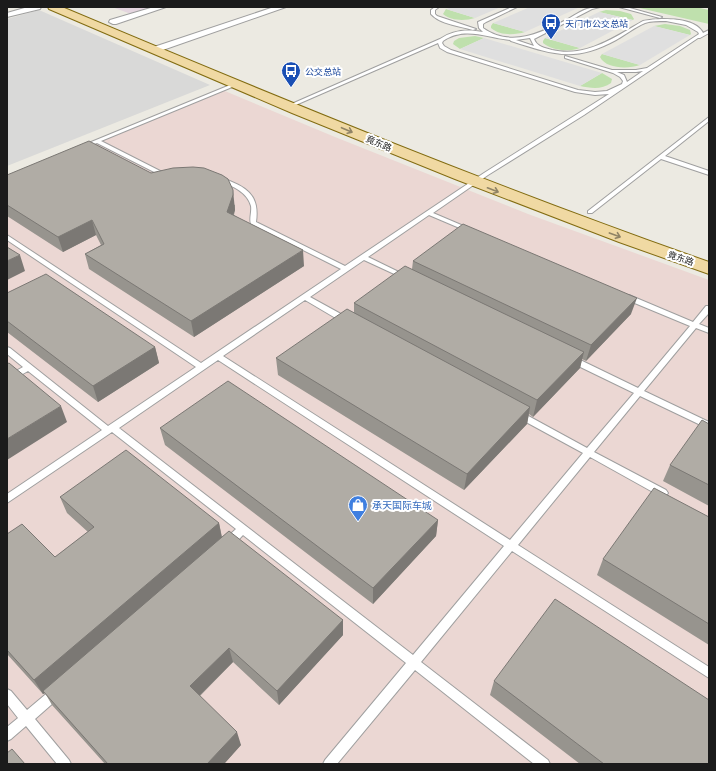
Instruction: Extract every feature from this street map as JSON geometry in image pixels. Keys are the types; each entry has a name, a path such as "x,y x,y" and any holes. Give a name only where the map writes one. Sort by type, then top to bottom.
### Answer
{"main road":[{"name":"竟东路","path":"53,7 158,46 295,103 474,182 581,223 709,268"},
{"name":"竟东路","path":"76,7 112,22 235,84 295,103 648,232"}],"street":[{"path":"7,15 38,7"},
{"path":"112,22 162,7"},
{"path":"158,46 268,7"},
{"path":"158,46 282,7"}],"lane":[{"path":"437,7 433,10 433,14 454,25 456,28 450,34"},
{"path":"295,103 441,40 471,24 484,21 515,7"},
{"path":"450,34 471,32 510,38 535,36 592,7 598,7"},
{"path":"619,7 689,24 700,31 701,34 699,37"},
{"path":"626,8 641,14 644,17 644,22"},
{"path":"442,20 471,24 494,35"},
{"path":"535,36 532,39 533,43 547,51 589,55 644,22 661,20 681,22"},
{"path":"471,24 484,21"},
{"path":"484,21 480,24 481,28 484,31 494,35 613,70 636,71 652,66"},
{"path":"7,499 486,174 591,108 652,66 709,31"},
{"path":"441,40 440,45 449,51"},
{"path":"420,49 435,48 449,51 577,91 592,99 591,108"},
{"path":"577,91 599,93 619,89 624,85 625,81 622,76 602,67 589,55"},
{"path":"76,149 235,84"},
{"path":"590,212 709,119"},
{"path":"97,141 166,176 172,175"},
{"path":"661,157 709,173"},
{"path":"214,178 235,185 248,194 254,205 253,223 345,269"},
{"path":"429,213 479,234"},
{"path":"7,237 52,272 201,367"},
{"path":"363,257 413,281"},
{"path":"623,295 709,331"},
{"path":"304,297 353,324"},
{"path":"329,764 709,308"},
{"path":"7,350 243,529 544,764"},
{"path":"562,354 709,426"},
{"path":"217,356 709,673"},
{"path":"7,380 28,367"},
{"path":"512,411 669,496"},
{"path":"219,550 243,529"},
{"path":"7,735 63,687"},
{"path":"7,695 65,764"}],"shaded area":[{"path":"112,7 155,7 131,14"},
{"path":"452,7 501,7 475,18 446,9"},
{"path":"530,7 580,7 525,32 493,23"},
{"path":"39,10 210,85 7,166 7,19"},
{"path":"599,12 633,20 580,48 545,38"},
{"path":"654,26 690,35 640,65 602,54"},
{"path":"484,38 602,73 580,86 460,49"},
{"name":"承天国际车城","path":"220,89 335,137 528,214 709,280 709,764 7,764 7,177"}],"green space":[{"path":"635,7 696,7 709,10 709,24"},
{"path":"446,9 475,18 463,20 450,18 443,14"},
{"path":"606,10 620,11 631,14 634,19 599,12"},
{"path":"493,23 525,32 517,34 503,34 491,28"},
{"path":"665,24 680,26 690,30 691,34 654,26"},
{"path":"475,36 484,38 460,49 453,44 454,41 459,38"},
{"path":"545,38 580,48 566,50 551,48 543,43"},
{"path":"602,54 640,65 630,67 612,66 603,61 600,57"},
{"path":"602,73 612,79 611,83 600,88 580,86"}],"building":[{"path":"89,141 151,173 173,168 193,167 204,168 222,175 228,179 233,190 233,195 227,212 303,250 191,321 85,254 104,244 92,220 58,237 7,205 7,175"},
{"path":"463,224 637,298 591,345 413,261"},
{"path":"7,247 20,255 7,261"},
{"path":"405,266 584,352 537,400 354,303"},
{"path":"46,274 155,347 93,386 7,321 7,293"},
{"path":"347,309 530,407 467,474 276,358"},
{"path":"9,363 61,406 7,439 7,364"},
{"path":"228,381 438,520 373,588 160,428"},
{"path":"702,420 709,424 709,485 670,465"},
{"path":"126,450 219,523 34,680 7,650 7,534 22,524 55,557 94,527 60,497"},
{"path":"654,488 709,517 709,624 603,559"},
{"path":"229,531 343,620 277,691 229,648 190,686 237,732 207,764 108,764 43,691"},
{"path":"555,599 709,700 709,764 604,764 494,681"},
{"path":"12,749 25,764 7,764 7,753"}],"place":[{"name":"天门市公交总站","path":"551,40"},
{"name":"公交总站","path":"291,88"},
{"name":"承天国际车城","path":"358,522"}]}
